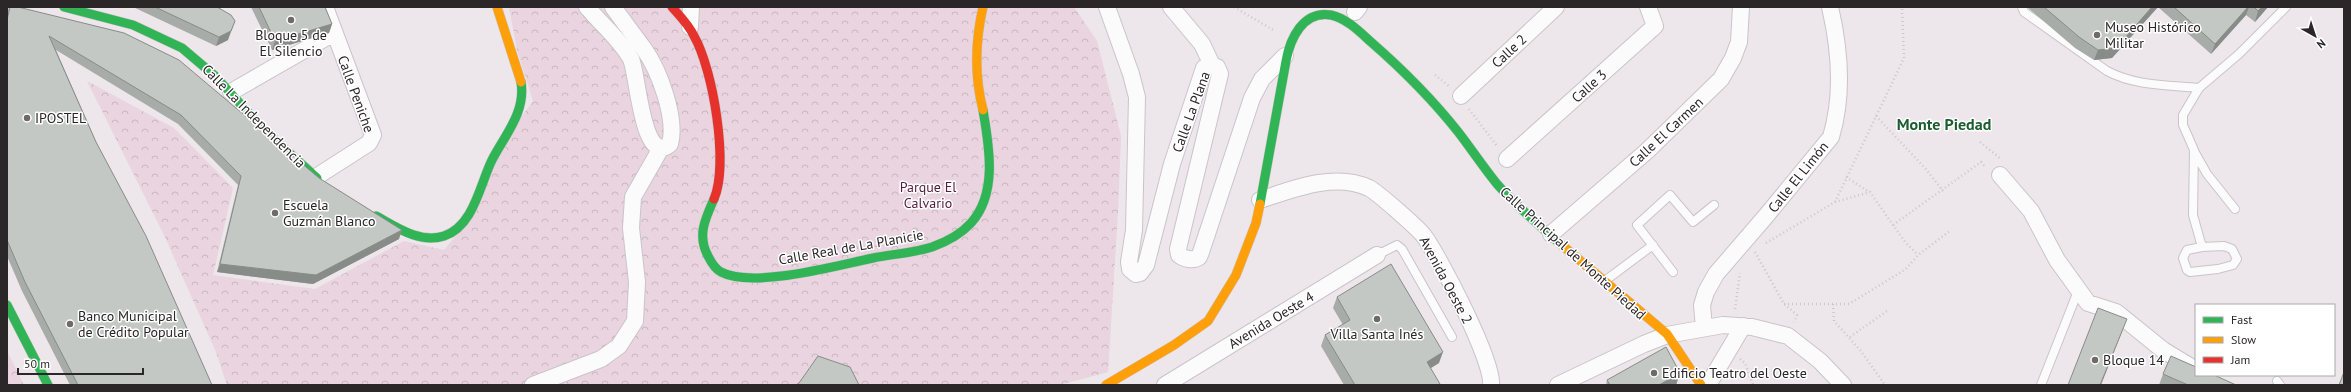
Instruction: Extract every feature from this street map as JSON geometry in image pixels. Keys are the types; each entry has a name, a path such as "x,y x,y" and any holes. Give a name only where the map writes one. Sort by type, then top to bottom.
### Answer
{"street":[{"name":"Calle La Independencia","path":"64,7 101,15 143,29 172,42 195,58 231,92 266,132 321,181"},
{"name":"Calle Peniche","path":"321,181 369,143 373,135 325,7"},
{"path":"370,212 402,231 424,239 435,239 452,232 467,216 478,196 493,158 515,121 520,106 522,89 520,76 505,38 497,7"},
{"path":"587,7 626,51 632,61 638,84 646,133 655,146 660,148"},
{"path":"533,385 601,359 619,346 635,321 637,282 630,228 634,196 660,148 670,144 673,126 665,94 645,50 613,7"},
{"name":"Calle Real de La Planicie","path":"672,7 690,27 698,42 704,60 721,159 718,193 706,217 702,232 703,244 712,263 722,272 743,277 806,272 932,247 957,235 976,217 985,204 990,184 991,164 976,74 978,31 983,7"},
{"path":"690,27 691,7"},
{"name":"Calle La Plana","path":"1107,7 1131,74 1137,97 1134,230 1129,262 1133,273 1140,273 1146,265 1172,164 1204,68 1212,65 1220,71 1178,249 1181,257 1193,260 1199,257 1201,252 1252,98 1262,79 1285,56"},
{"path":"1171,7 1202,44 1212,65"},
{"name":"Calle 2","path":"1461,96 1556,7"},
{"name":"Calle 3","path":"1507,159 1655,26 1648,7"},
{"name":"Calle El Carmen","path":"1551,234 1647,151 1721,79 1733,58 1739,42 1741,7"},
{"name":"Calle El Limón","path":"1704,328 1702,305 1706,292 1716,274 1766,216 1831,136 1835,121 1839,86 1838,52 1830,7"},
{"name":"Calle Principal de Monte Piedad","path":"1106,385 1174,345 1208,321 1236,275 1256,223 1285,71 1285,56 1292,40 1306,21 1323,15 1332,14 1354,28 1430,99 1459,133 1499,187 1551,234 1606,280 1654,326 1668,335 1701,385"},
{"path":"231,92 334,33"},
{"path":"2000,175 2032,211 2057,260 2088,303 2116,312 2163,350 2195,369"},
{"name":"Avenida Oeste 2","path":"1260,200 1297,187 1340,181 1370,188 1423,235 1437,256 1483,350 1492,376 1491,385"},
{"name":"Avenida Oeste 4","path":"1165,385 1378,255"},
{"path":"7,295 9,308 48,385"},
{"path":"1708,385 1730,350 1738,326"},
{"path":"1558,385 1644,344 1668,335 1688,333 1704,328 1738,326 1788,336 1820,361 1844,385"}],"lane":[{"path":"2022,7 2024,12 2107,71 2118,77 2131,82 2199,88"},
{"path":"2235,209 2207,174 2194,150 2182,121 2183,115 2199,88 2239,54 2286,7"},
{"path":"2194,150 2193,215 2202,247"},
{"path":"1673,272 1637,224 1670,195 1693,222 1714,205"},
{"path":"1378,255 1397,245 1402,249 1452,337"},
{"path":"1606,280 1652,245"},
{"path":"2202,247 2229,247 2237,259 2236,262 2218,270 2190,272 2185,267 2185,253 2202,247"},
{"path":"2042,385 2078,291"}],"path":[{"path":"1234,7 1292,40"},
{"path":"1835,202 1904,58 1902,7"},
{"path":"1876,116 1925,168 1943,191"},
{"path":"1893,225 1943,191 1981,162 1993,176 2000,175 2005,162 1980,142"},
{"path":"1846,177 1870,192 1893,225 1918,255"},
{"path":"1761,246 1835,202 1870,192"},
{"path":"1784,304 1849,304 1906,269 1918,255 1951,230"},
{"path":"1750,255 1754,250 1784,304 1797,315 1788,336"},
{"path":"1738,326 1740,271"},
{"path":"1833,304 1834,321 1849,337 1885,385"},
{"path":"1849,337 1887,311"},
{"path":"1730,350 1745,363 1753,385"}],"green space":[{"name":"Parque El Calvario","path":"509,7 1074,7 1097,41 1121,136 1108,372 1060,385 227,385 216,352 164,235 87,81 174,128 233,188 213,275 315,289 404,241 444,250 474,214 489,161 533,101 517,50"},
{"path":"7,351 24,385 7,385"}],"building":[{"path":"10,7 18,7 124,33 179,60 319,178 402,230 316,275 220,264 241,176 181,115 49,36 96,142 146,236 212,385 78,385 25,282 7,240 7,20"},
{"path":"155,7 217,7 231,15 235,21 231,31 219,37"},
{"name":"Bloque 5 de El Silencio","path":"259,7 325,7 332,24 275,41"},
{"path":"2044,7 2152,7 2116,48 2098,50 2079,37"},
{"path":"2174,7 2248,7 2215,44"},
{"path":"2254,7 2262,7 2258,11"},
{"name":"Villa Santa Inés","path":"1391,264 1443,352 1427,362 1440,384 1438,385 1355,385 1325,335 1350,320 1337,297"},
{"name":"Bloque 14","path":"2098,308 2127,319 2100,385 2068,385"},
{"path":"1666,347 1680,373 1659,385 1610,385 1607,380"},
{"path":"818,356 850,367 859,385 796,385"},
{"path":"2171,356 2195,367 2195,376 2216,376 2236,385 2188,385 2163,374"},
{"path":"2344,372 2344,385 2339,385"}],"traffic: fast":[{"path":"64,7 133,25 182,48 215,76 265,131 317,178"},
{"path":"1260,204 1286,61 1291,44 1295,35 1306,22 1313,17 1331,15 1342,19 1352,26 1406,74 1459,133 1492,178 1513,201 1563,246"},
{"path":"376,216 408,233 426,238 444,236 454,231 469,214 475,203 492,160 513,123 522,93 521,82"},
{"path":"714,199 705,221 703,234 705,249 710,261 717,269 735,277 774,277 796,274 932,247 943,243 963,231 980,211 985,198 988,184 989,154 983,110"},
{"path":"7,305 48,385"}],"traffic: slow":[{"path":"497,7 521,82"},
{"path":"983,7 978,33 977,71 983,110"},
{"path":"1106,385 1174,345 1208,321 1236,275 1256,223 1260,204"},
{"path":"1563,246 1667,334 1701,385"}],"traffic: jam":[{"path":"672,7 687,24 694,36 701,51 713,93 717,117 720,163 718,183 714,199"}],"place":[{"name":"Bloque 5 de El Silencio","path":"291,20"},
{"name":"Museo Histórico Militar","path":"2097,35"},
{"name":"IPOSTEL","path":"27,118"},
{"name":"Escuela Guzmán Blanco","path":"275,213"},
{"name":"Villa Santa Inés","path":"1377,319"},
{"name":"Banco Municipal de Crédito Popular","path":"70,324"},
{"name":"Bloque 14","path":"2095,360"},
{"name":"Edificio Teatro del Oeste","path":"1654,373"}],"district":[{"name":"Monte Piedad","path":"1944,124"}]}
